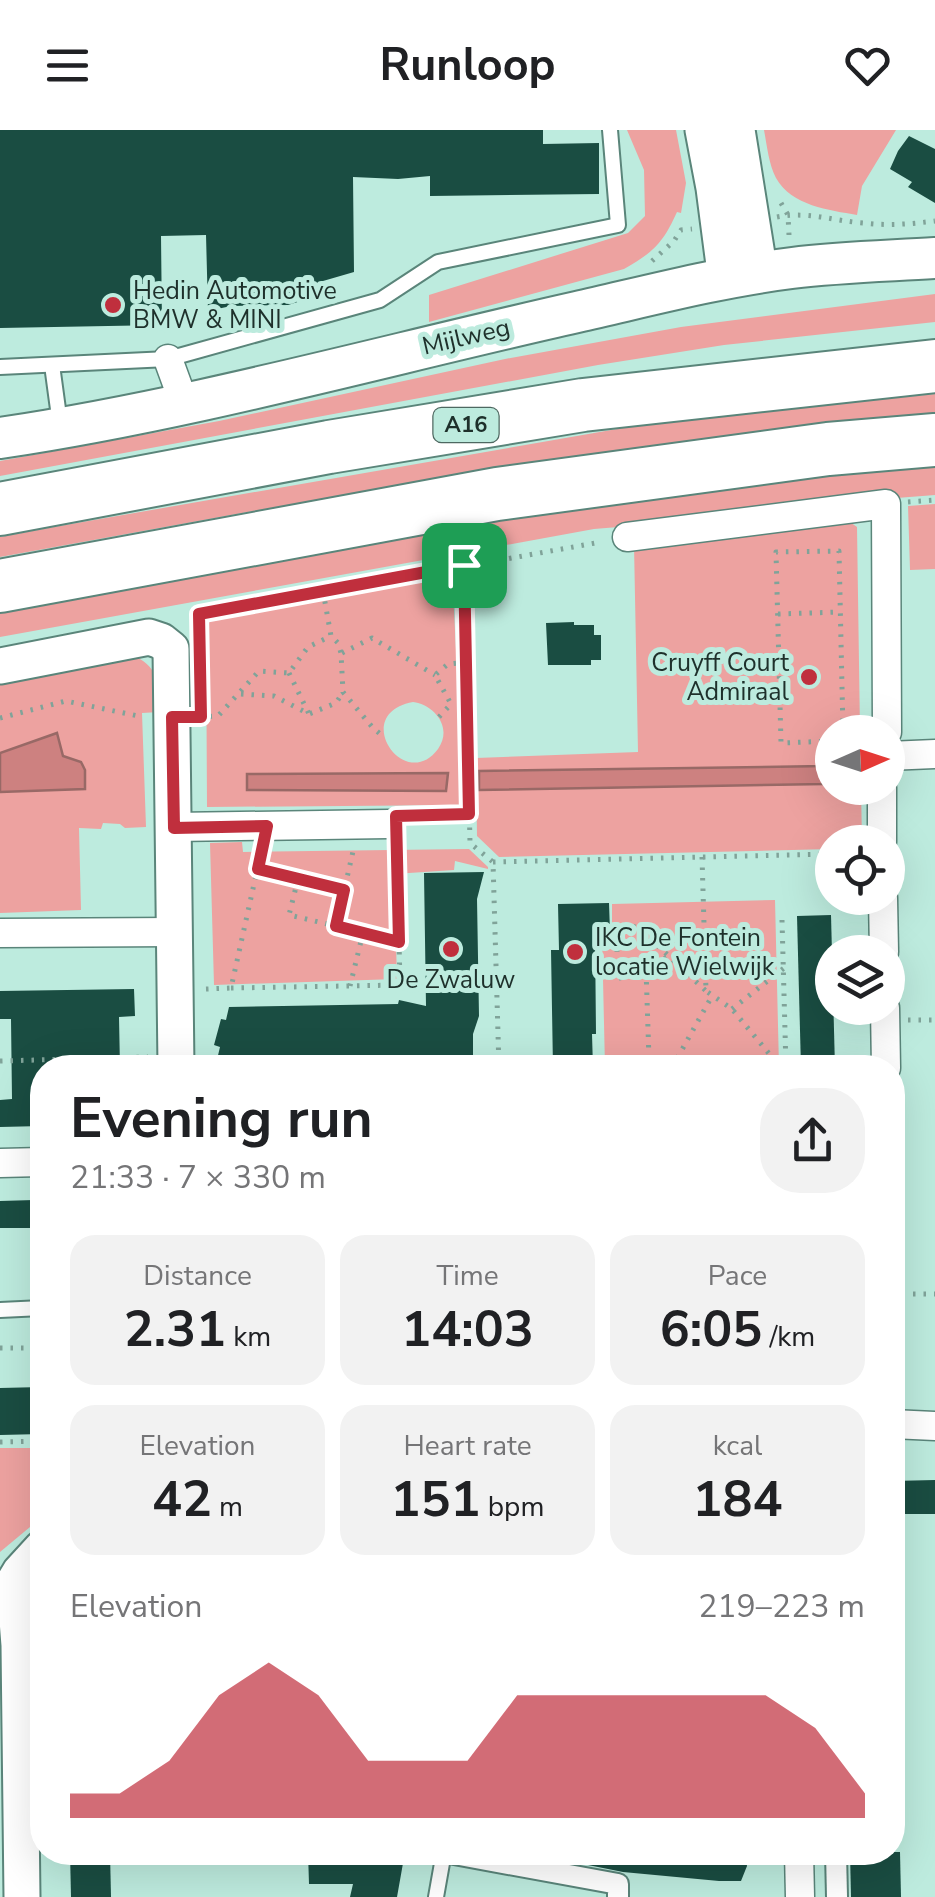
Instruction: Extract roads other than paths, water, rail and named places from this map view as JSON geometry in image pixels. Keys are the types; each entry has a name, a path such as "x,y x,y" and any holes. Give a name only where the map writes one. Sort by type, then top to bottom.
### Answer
{"highway":[{"name":"A16","path":"0,509 329,447 583,405 935,366"},
{"path":"0,586 497,494 828,449 935,440"}],"main road":[{"name":"Mijlweg","path":"0,438 184,403 743,277 800,268 935,258"}],"street":[{"path":"702,130 714,188 743,277"},
{"path":"736,130 753,222 743,277"},
{"path":"168,359 184,403"},
{"path":"627,538 886,504 887,715"},
{"path":"0,666 149,637 170,649 176,1055"},
{"path":"905,755 935,754"},
{"path":"174,828 393,820"},
{"path":"0,933 175,932"},
{"path":"885,1025 886,1055"},
{"path":"0,1163 30,1162"},
{"path":"905,1425 935,1426"},
{"path":"22,1897 26,1767 14,1582 30,1561"},
{"path":"514,1865 619,1884"},
{"path":"799,1865 800,1897"},
{"path":"836,1865 837,1897"},
{"path":"592,1897 619,1884"}],"lane":[{"path":"0,367 168,359 380,300 438,262 618,225 610,130"},
{"path":"52,365 60,429"},
{"path":"0,1310 30,1309"},
{"path":"436,1897 442,1865"}],"place":[{"name":"Hedin Automotive BMW & MINI","path":"113,305"},
{"name":"Cruyff Court Admiraal","path":"809,677"},
{"name":"De Zwaluw","path":"451,949"},
{"name":"IKC De Fontein locatie Wielwijk","path":"575,952"}]}
